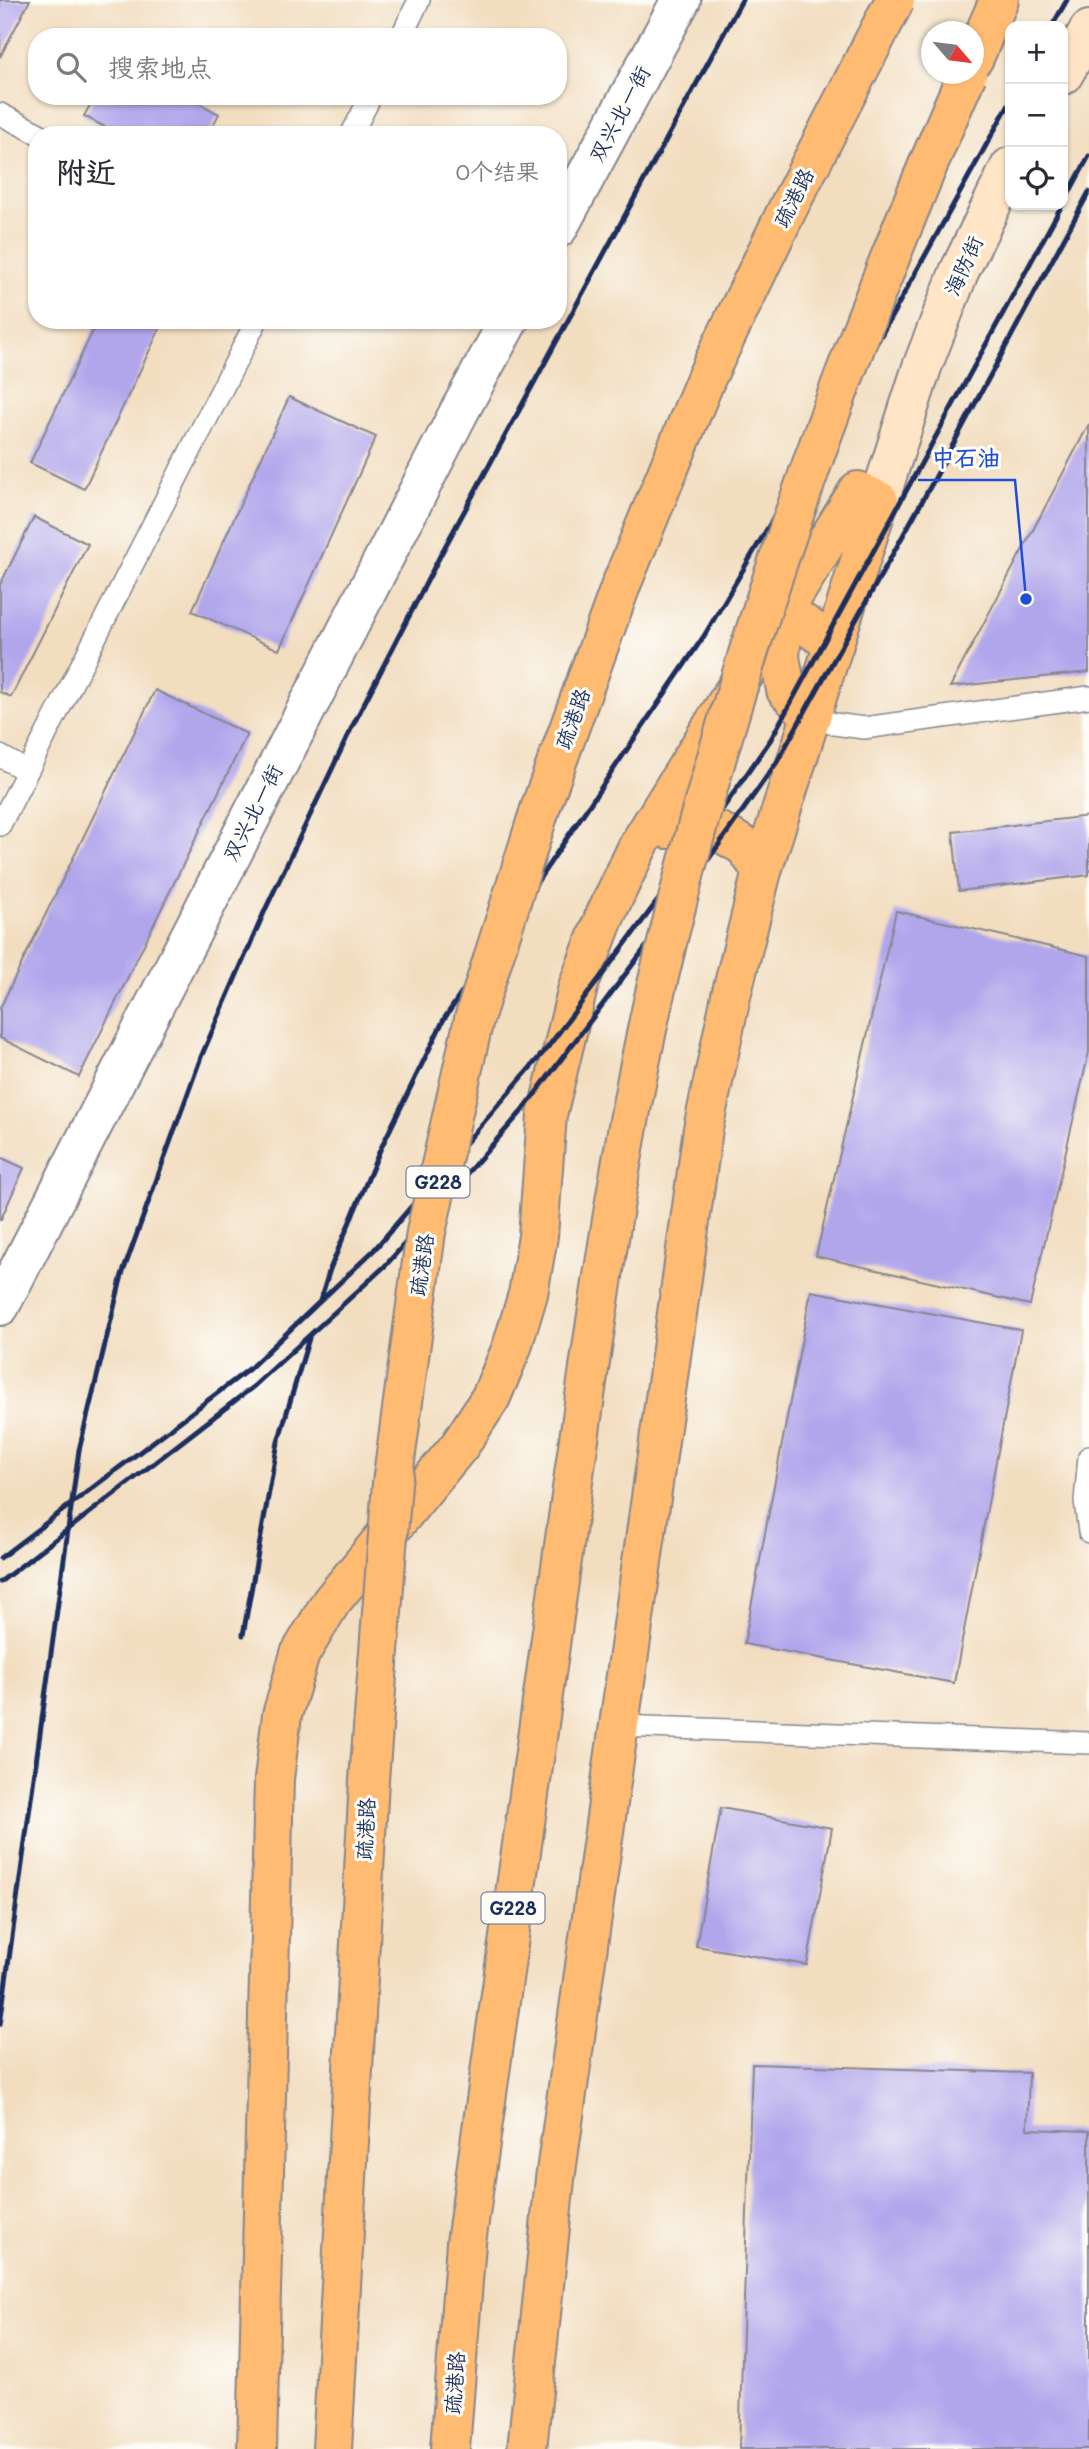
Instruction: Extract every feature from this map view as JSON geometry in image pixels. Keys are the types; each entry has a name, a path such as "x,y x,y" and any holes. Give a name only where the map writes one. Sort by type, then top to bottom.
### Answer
{"highway":[{"name":"疏港路","path":"332,2449 368,1793 392,1483 426,1233 474,1019 541,806 621,585 706,378 788,208 895,0"},
{"path":"984,35 999,0"},
{"name":"疏港路","path":"450,2449 466,2243 589,1368 622,1152 655,993 703,803 767,596 850,360 926,167 963,84"},
{"path":"257,2449 274,1779 282,1715 300,1654 331,1602 460,1445 491,1397 512,1346 528,1294 538,1236 547,1115 572,1011 604,918 638,846 785,611 869,496"},
{"path":"527,2449 555,2179 703,1129 762,871 834,644 869,496"},
{"path":"785,611 834,644"},
{"path":"785,611 780,657 786,690 811,716"},
{"path":"638,846 663,830 690,825 720,832 744,846 762,871"}],"street":[{"name":"双兴北一街","path":"567,211 681,0"},
{"path":"1068,66 1089,30"},
{"name":"海防街","path":"869,496 960,272 1005,178"},
{"name":"双兴北一街","path":"0,1306 504,329"}],"lane":[{"path":"405,28 419,0"},
{"path":"355,126 366,105"},
{"path":"0,114 28,128"},
{"path":"0,825 252,329"},
{"path":"811,716 834,724 864,727 1089,697"},
{"path":"0,756 27,771"},
{"path":"1089,1457 1085,1501 1089,1532"},
{"path":"619,1726 1089,1743"}],"building":[{"path":"0,0 30,0 0,57"},
{"path":"90,105 202,105 219,114 213,126 103,126 84,116"},
{"path":"94,329 160,329 84,489 30,463"},
{"path":"289,397 376,437 279,650 192,611"},
{"path":"1089,424 1089,672 950,687"},
{"path":"34,517 88,544 11,697 0,692 0,585"},
{"path":"155,690 247,734 79,1077 0,1038 0,1008"},
{"path":"1089,816 1089,875 959,891 953,832"},
{"path":"896,911 1089,956 1089,1052 1030,1305 816,1256"},
{"path":"0,1157 24,1168 0,1221"},
{"path":"811,1291 1021,1330 954,1683 744,1644"},
{"path":"721,1808 832,1828 807,1965 696,1946"},
{"path":"752,2064 1029,2073 1027,2129 1089,2131 1089,2449 739,2449"}],"railway":[{"path":"567,322 742,0"},
{"path":"1055,21 1067,0"},
{"path":"320,1301 330,1269 380,1150 444,1019 704,636 879,339 1005,111"},
{"path":"1068,195 1089,156"},
{"path":"0,1582 254,1386 385,1266 523,1110 655,935 777,762 935,478 1089,192"},
{"path":"0,1558 249,1369 374,1250 548,1047 674,879 771,739 1059,210"},
{"path":"0,2024 79,1450 122,1275 201,1057 266,908 352,727 441,554 563,329"},
{"path":"243,1635 278,1442 309,1338"}],"place":[{"name":"中石油","path":"1026,599"}]}
